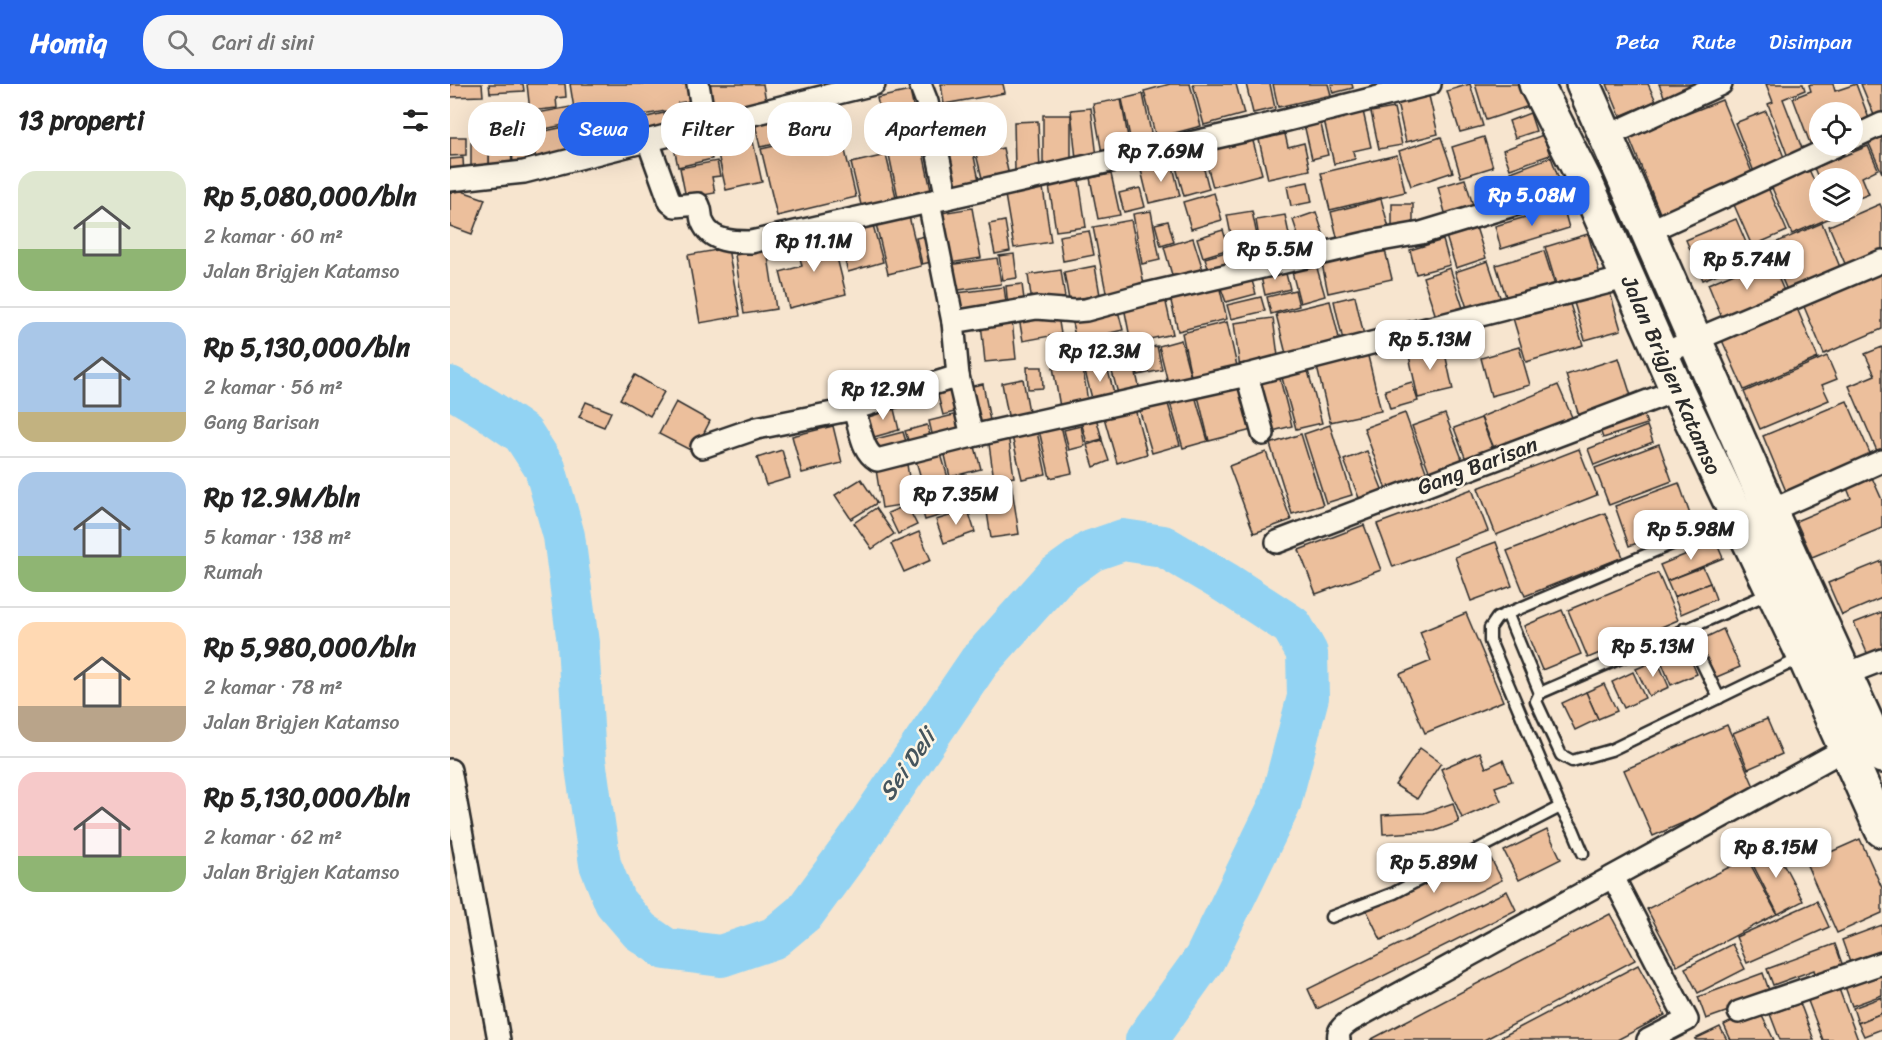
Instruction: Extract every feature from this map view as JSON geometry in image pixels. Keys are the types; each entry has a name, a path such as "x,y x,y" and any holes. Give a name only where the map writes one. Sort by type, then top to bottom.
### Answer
{"main road":[{"name":"Jalan Brigjen Katamso","path":"1536,84 1586,183 1677,390 1772,592 1817,648 1846,674 1882,756"},
{"name":"Jalan Brigjen Katamso","path":"1583,84 1770,511 1817,648 1845,749 1882,830"}],"street":[{"path":"698,84 701,102"},
{"path":"755,109 800,93 874,84"},
{"path":"920,84 927,102 958,376 972,436"},
{"path":"649,144 670,202 679,207 698,204 703,224 715,236 729,242 751,242 1248,130 1430,84"},
{"path":"1605,137 1720,84"},
{"path":"1863,133 1882,124"},
{"path":"450,180 524,172 588,156"},
{"path":"1647,232 1813,156"},
{"path":"953,322 1037,308 1086,310 1375,241 1421,233 1586,183"},
{"path":"1662,354 1882,261"},
{"path":"853,409 866,447 872,457 877,460 972,436 1247,375 1629,277"},
{"path":"1247,375 1263,434"},
{"path":"702,447 757,428 853,409 958,376"},
{"name":"Gang Barisan","path":"1277,542 1677,390"},
{"path":"1770,511 1882,461"},
{"path":"1846,674 1882,660"},
{"path":"1339,1040 1342,1026 1350,1021 1845,749"},
{"path":"450,770 499,1040"},
{"path":"1613,877 1687,1020 1648,1040"},
{"path":"1739,1012 1882,963"}],"lane":[{"path":"1582,853 1573,829 1560,807 1490,641 1492,624 1497,618 1736,516"},
{"path":"1772,592 1540,693 1536,701 1561,755 1572,761 1611,750 1817,648"},
{"path":"1507,614 1540,693"},
{"path":"1686,628 1719,698"},
{"path":"1331,917 1394,893 1560,807"}],"building":[{"path":"450,84 482,84 483,96 450,97"},
{"path":"489,84 523,84 524,91 490,93"},
{"path":"527,84 565,84 566,97 556,98 557,108 546,109 546,102 529,102"},
{"path":"570,84 695,84 698,100 661,102 661,112 649,114 649,102 573,102"},
{"path":"702,84 763,84 766,101 755,103 705,102"},
{"path":"941,84 1003,84 1005,93 944,102"},
{"path":"1170,84 1190,84 1201,126 1156,138 1144,91"},
{"path":"1193,84 1236,84 1244,114 1204,125"},
{"path":"1246,84 1270,84 1275,108 1253,113"},
{"path":"1273,84 1328,84 1331,95 1278,107"},
{"path":"1331,84 1352,84 1353,88 1333,93"},
{"path":"1470,84 1483,126 1460,132 1447,91"},
{"path":"1475,84 1522,84 1529,106 1486,120"},
{"path":"1607,84 1648,84 1656,101 1620,116"},
{"path":"1659,84 1707,84 1666,101"},
{"path":"1766,84 1803,84 1805,90 1783,99 1803,151 1788,157 1768,104 1773,102"},
{"path":"1833,84 1835,91 1856,84 1863,102 1809,102 1809,141 1793,98 1811,91 1809,85"},
{"path":"1861,84 1882,84 1882,118 1876,120"},
{"path":"910,91 912,102 878,102 877,98"},
{"path":"1143,94 1153,142 1132,147 1122,99"},
{"path":"1429,96 1438,134 1406,142 1397,103"},
{"path":"1121,99 1130,148 1102,153 1093,104"},
{"path":"1722,100 1753,175 1660,213 1629,137"},
{"path":"1863,103 1871,124 1863,127"},
{"path":"1091,108 1097,157 1076,159 1071,110"},
{"path":"1394,108 1402,145 1379,149 1371,112"},
{"path":"558,109 558,126 546,129 546,111"},
{"path":"1363,111 1371,147 1353,151 1355,159 1334,164 1324,120"},
{"path":"1766,111 1785,160 1754,172 1735,123"},
{"path":"1530,113 1536,131 1515,138 1509,121"},
{"path":"661,114 661,134 649,136 649,117"},
{"path":"1043,115 1071,115 1071,166 1043,166"},
{"path":"767,116 767,146 760,147 755,118"},
{"path":"1320,120 1328,155 1312,159 1304,124"},
{"path":"1038,121 1040,171 1015,171 1014,122"},
{"path":"558,128 558,154 536,159 535,156 546,156 546,131"},
{"path":"1882,133 1882,173 1867,139"},
{"path":"1251,134 1262,174 1213,187 1202,147"},
{"path":"1285,134 1288,147 1304,143 1310,170 1268,179 1259,140"},
{"path":"1543,135 1550,155 1510,169 1503,150"},
{"path":"450,137 466,137 466,155 450,156"},
{"path":"1441,137 1453,172 1411,186 1399,151"},
{"path":"1484,137 1493,167 1461,177 1452,147"},
{"path":"1868,146 1878,169 1863,176 1863,168 1814,168 1843,156 1863,156 1863,148"},
{"path":"767,148 767,156 846,156 856,197 777,216 761,149"},
{"path":"755,150 762,182 726,190 718,156 755,156"},
{"path":"1199,150 1209,189 1184,196 1173,156"},
{"path":"1397,155 1405,192 1330,210 1321,173"},
{"path":"471,156 489,156 489,172 471,172"},
{"path":"489,156 512,156 512,171 489,172"},
{"path":"513,156 530,156 531,167 513,168"},
{"path":"676,156 711,156 712,159 678,167"},
{"path":"886,156 897,201 862,209 851,163"},
{"path":"889,156 924,156 932,195 899,202"},
{"path":"946,156 974,156 980,185 953,190"},
{"path":"976,156 1005,156 1009,176 983,182"},
{"path":"1551,157 1561,185 1522,200 1511,172"},
{"path":"463,158 464,175 450,175 450,159"},
{"path":"717,161 720,176 712,177 715,193 686,198 680,168"},
{"path":"1172,162 1180,196 1149,203 1141,170"},
{"path":"1807,165 1809,169 1809,222 1820,222 1792,234 1769,181"},
{"path":"1111,174 1120,215 1098,219 1090,178"},
{"path":"1465,179 1475,212 1447,220 1438,187"},
{"path":"1863,179 1869,194 1863,196"},
{"path":"1079,180 1086,227 1056,231 1049,185"},
{"path":"1308,182 1312,202 1291,206 1287,186"},
{"path":"1766,183 1787,231 1752,246 1731,198"},
{"path":"450,187 485,199 472,234 450,226"},
{"path":"1043,188 1051,242 1014,248 1005,195"},
{"path":"1140,188 1145,207 1124,212 1119,193"},
{"path":"1214,193 1222,220 1191,229 1183,202"},
{"path":"1381,199 1389,228 1338,241 1331,212"},
{"path":"1392,204 1413,204 1413,232 1392,233"},
{"path":"1880,204 1882,251 1846,266 1829,226 1838,222 1863,222 1863,211"},
{"path":"1563,206 1569,228 1501,249 1495,226"},
{"path":"972,208 981,258 950,263 941,213"},
{"path":"1151,211 1160,260 1142,264 1133,214"},
{"path":"1252,211 1262,260 1237,265 1227,215"},
{"path":"908,212 921,266 888,274 875,220"},
{"path":"1316,212 1325,239 1302,247 1293,220"},
{"path":"1285,215 1291,244 1261,250 1256,220"},
{"path":"1736,219 1753,259 1703,280 1686,240"},
{"path":"1131,220 1145,289 1107,297 1093,227"},
{"path":"1005,221 1010,251 995,254 989,224"},
{"path":"1168,221 1174,242 1161,246 1155,224"},
{"path":"1822,223 1842,272 1789,295 1768,246"},
{"path":"1475,224 1486,258 1456,268 1445,233"},
{"path":"873,225 883,262 848,272 838,236"},
{"path":"1223,230 1229,249 1203,257 1197,238"},
{"path":"1089,231 1094,255 1063,261 1059,236"},
{"path":"831,233 846,294 789,308 780,272 802,266 796,242"},
{"path":"1588,234 1602,281 1559,294 1545,247"},
{"path":"930,235 936,261 922,264 916,238"},
{"path":"1193,238 1204,273 1174,282 1164,247"},
{"path":"1443,240 1450,265 1416,274 1410,250"},
{"path":"1384,246 1392,279 1328,293 1321,259"},
{"path":"728,248 740,316 700,323 688,255"},
{"path":"767,250 776,309 744,314 735,255"},
{"path":"1544,251 1557,292 1509,306 1496,265"},
{"path":"1226,252 1232,271 1211,278 1205,258"},
{"path":"1014,254 1017,278 1003,280 999,256"},
{"path":"997,258 1001,284 952,291 948,265"},
{"path":"1770,258 1787,298 1725,325 1708,284"},
{"path":"1315,261 1325,296 1300,303 1291,268"},
{"path":"1488,261 1502,303 1469,314 1455,272"},
{"path":"1095,266 1100,295 1069,300 1064,272"},
{"path":"1284,266 1290,289 1265,295 1260,272"},
{"path":"1450,268 1466,317 1439,326 1423,277"},
{"path":"1882,268 1882,329 1824,354 1802,302"},
{"path":"1061,270 1065,298 1032,303 1028,275"},
{"path":"1250,274 1256,294 1226,302 1219,283"},
{"path":"1022,284 1025,307 1008,308 1006,286"},
{"path":"1219,285 1227,319 1178,331 1170,297"},
{"path":"1004,287 1007,310 960,316 957,293"},
{"path":"1609,289 1621,330 1585,340 1573,299"},
{"path":"1295,290 1299,306 1271,314 1267,297"},
{"path":"1355,296 1365,340 1344,345 1334,301"},
{"path":"1261,297 1265,311 1231,319 1227,305"},
{"path":"1165,298 1173,334 1131,343 1124,307"},
{"path":"1330,301 1342,350 1288,362 1276,314"},
{"path":"1569,301 1583,345 1526,362 1513,318"},
{"path":"1796,306 1818,358 1744,390 1721,338"},
{"path":"1117,307 1123,330 1076,341 1071,318"},
{"path":"1057,310 1061,334 1023,341 1019,318"},
{"path":"1273,318 1279,364 1240,369 1234,323"},
{"path":"1012,320 1016,359 985,362 981,323"},
{"path":"1227,322 1237,366 1191,376 1182,333"},
{"path":"1124,333 1128,348 1100,354 1096,340"},
{"path":"1091,340 1094,358 1056,365 1052,348"},
{"path":"1181,340 1191,378 1168,383 1159,346"},
{"path":"1443,344 1453,390 1418,398 1408,351"},
{"path":"1157,346 1162,370 1138,375 1134,351"},
{"path":"1519,347 1530,385 1491,396 1481,358"},
{"path":"1882,347 1882,449 1877,451 1849,386 1875,375 1865,354"},
{"path":"1131,351 1141,395 1120,401 1108,357"},
{"path":"1368,356 1381,411 1330,422 1317,367"},
{"path":"1827,356 1837,379 1822,385 1829,400 1760,429 1744,392"},
{"path":"1619,358 1632,399 1579,416 1566,375"},
{"path":"1105,359 1116,401 1094,406 1083,364"},
{"path":"1082,362 1089,409 1061,413 1053,367"},
{"path":"1027,367 1042,367 1043,388 1028,389"},
{"path":"1307,367 1322,423 1296,429 1281,374"},
{"path":"635,375 664,392 650,416 620,399"},
{"path":"1279,375 1292,426 1265,433 1252,382"},
{"path":"1023,379 1030,417 1009,421 1002,383"},
{"path":"1240,381 1252,430 1209,441 1197,392"},
{"path":"1412,382 1418,401 1390,409 1385,390"},
{"path":"983,384 991,426 976,429 968,387"},
{"path":"1558,385 1575,424 1497,455 1481,417"},
{"path":"957,387 962,410 943,415 937,392"},
{"path":"1194,392 1208,441 1183,448 1169,399"},
{"path":"1166,397 1180,445 1152,453 1138,405"},
{"path":"1847,401 1873,460 1788,496 1763,436"},
{"path":"586,402 611,412 604,427 579,417"},
{"path":"676,402 710,421 694,452 659,434"},
{"path":"893,405 899,430 874,437 867,412"},
{"path":"1134,405 1147,454 1117,463 1103,414"},
{"path":"1641,406 1647,424 1603,438 1597,421"},
{"path":"962,413 966,430 933,438 929,421"},
{"path":"1405,413 1428,477 1387,492 1364,428"},
{"path":"1095,414 1102,439 1087,443 1080,418"},
{"path":"1445,414 1464,464 1431,476 1412,426"},
{"path":"1481,418 1495,455 1468,465 1454,428"},
{"path":"1060,421 1072,473 1050,478 1038,426"},
{"path":"927,425 932,442 911,449 905,431"},
{"path":"1330,425 1352,495 1326,503 1304,434"},
{"path":"833,426 842,463 802,473 792,436"},
{"path":"1081,426 1085,446 1069,450 1064,430"},
{"path":"1647,426 1653,442 1594,465 1588,449"},
{"path":"1036,427 1046,474 1022,479 1011,432"},
{"path":"903,432 908,448 877,457 872,440"},
{"path":"1008,434 1014,477 994,480 988,437"},
{"path":"1301,434 1323,505 1292,514 1270,444"},
{"path":"1102,440 1109,461 1094,467 1087,445"},
{"path":"974,443 981,469 950,477 944,451"},
{"path":"1659,444 1672,481 1609,505 1595,468"},
{"path":"939,447 948,478 923,485 914,454"},
{"path":"1579,449 1597,495 1496,535 1478,488"},
{"path":"782,450 790,478 766,485 757,458"},
{"path":"1367,451 1384,494 1361,503 1344,460"},
{"path":"1266,452 1291,520 1254,533 1229,466"},
{"path":"906,458 913,503 882,508 875,463"},
{"path":"1870,473 1882,500 1882,528 1812,557 1796,521 1851,498 1845,483"},
{"path":"861,479 877,503 851,519 835,495"},
{"path":"1011,482 1019,534 991,538 983,486"},
{"path":"1679,483 1693,523 1629,546 1615,506"},
{"path":"937,487 945,514 925,520 917,492"},
{"path":"1472,489 1488,531 1393,567 1377,524"},
{"path":"907,505 917,525 898,534 888,513"},
{"path":"876,508 894,534 872,549 854,523"},
{"path":"968,510 975,532 944,543 936,520"},
{"path":"1605,513 1623,557 1525,596 1507,551"},
{"path":"1364,525 1381,570 1316,594 1299,550"},
{"path":"919,532 931,560 904,572 891,544"},
{"path":"1496,542 1512,586 1471,601 1455,557"},
{"path":"1716,542 1723,558 1667,581 1660,565"},
{"path":"1882,561 1882,598 1842,615 1828,583"},
{"path":"1703,567 1710,583 1674,597 1667,581"},
{"path":"1658,573 1678,620 1588,658 1568,610"},
{"path":"1710,583 1716,599 1681,614 1674,597"},
{"path":"1562,610 1581,654 1542,670 1524,626"},
{"path":"1882,612 1882,657 1871,662 1854,623"},
{"path":"1466,613 1503,701 1425,733 1400,674 1431,661 1420,632"},
{"path":"1723,629 1740,667 1712,679 1696,642"},
{"path":"1685,646 1697,674 1671,685 1659,656"},
{"path":"1657,660 1669,687 1649,696 1636,669"},
{"path":"1633,672 1645,698 1624,708 1612,682"},
{"path":"1604,684 1617,711 1598,719 1586,692"},
{"path":"1586,692 1598,719 1575,730 1562,703"},
{"path":"1767,719 1782,754 1748,769 1733,733"},
{"path":"1727,725 1756,791 1653,836 1624,770"},
{"path":"1420,748 1441,763 1417,799 1395,785"},
{"path":"1480,752 1486,768 1503,760 1512,781 1495,787 1501,801 1462,818 1441,769"},
{"path":"1453,803 1459,822 1435,831 1383,834 1382,815 1424,813"},
{"path":"1547,830 1561,859 1519,880 1504,851"},
{"path":"1860,839 1882,888 1882,913 1837,933 1806,863"},
{"path":"1773,844 1803,901 1778,914 1749,857"},
{"path":"1486,849 1502,880 1381,940 1366,909"},
{"path":"1747,858 1777,914 1677,966 1647,909"},
{"path":"1507,891 1516,910 1317,1009 1308,989"},
{"path":"1817,901 1829,927 1747,963 1736,937"},
{"path":"1610,914 1635,960 1484,1040 1370,1040"},
{"path":"1882,925 1882,960 1853,971 1842,940"},
{"path":"1732,944 1745,969 1698,993 1685,968"},
{"path":"1835,944 1844,969 1817,979 1814,970 1773,985 1767,969"},
{"path":"1638,965 1665,1015 1617,1040 1496,1040"},
{"path":"1882,969 1882,995 1852,1006 1844,984"},
{"path":"1763,973 1771,996 1706,1019 1698,997"},
{"path":"1839,989 1858,1040 1823,1040 1808,1001"},
{"path":"1882,997 1882,1013 1858,1023 1853,1008"},
{"path":"1800,1003 1814,1040 1780,1040 1770,1014"},
{"path":"1758,1008 1774,1040 1731,1040 1724,1025"},
{"path":"1882,1013 1882,1029 1864,1036 1858,1023"},
{"path":"1720,1027 1727,1040 1695,1039"}],"waterway":[{"name":"Sei Deli","path":"450,387 523,434 545,468 564,536 578,643 585,760 600,864 615,902 640,931 666,949 721,956 774,938 805,912 862,834 979,662 1055,577 1091,551 1123,540 1163,546 1292,626 1307,653 1308,697 1280,804 1205,958 1146,1040"}]}
